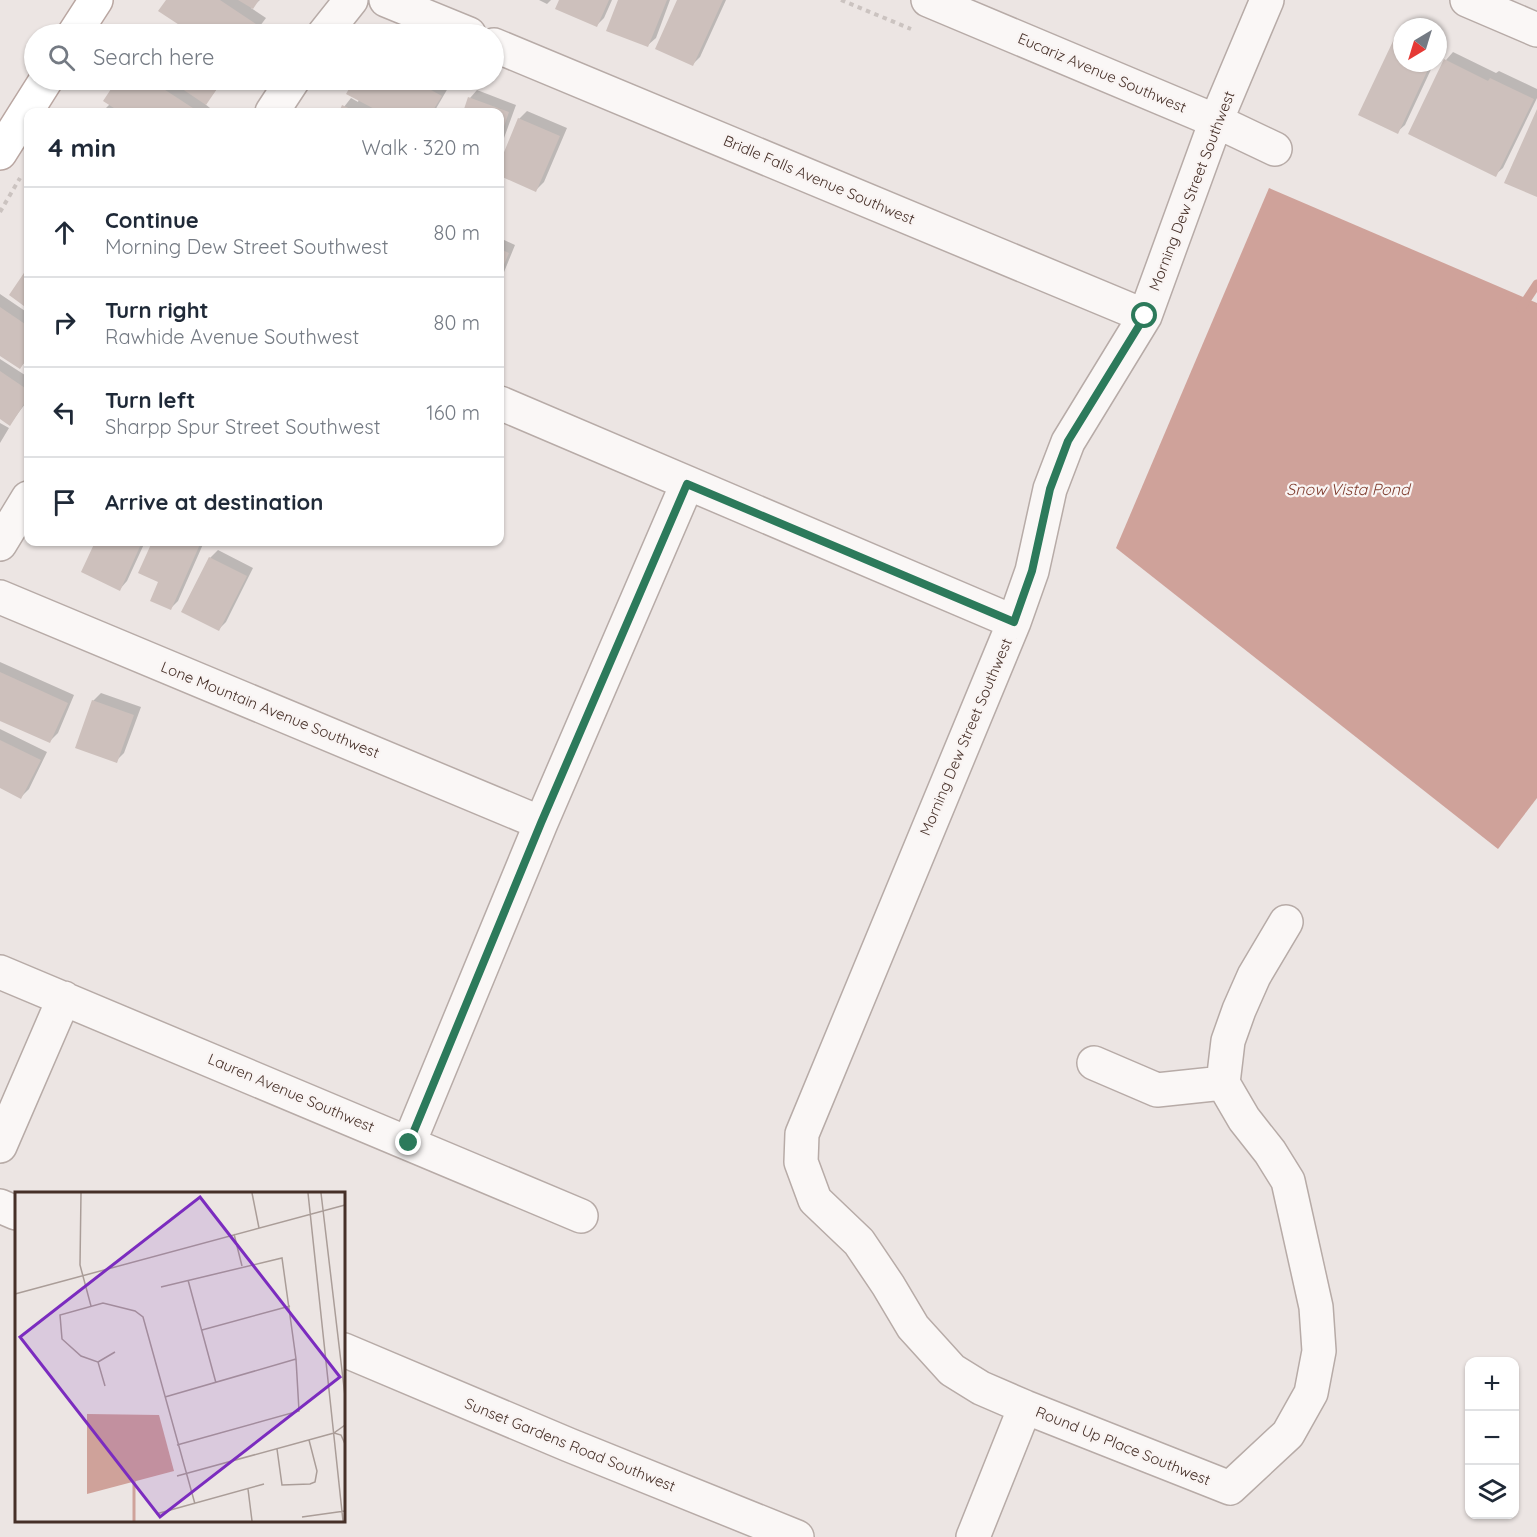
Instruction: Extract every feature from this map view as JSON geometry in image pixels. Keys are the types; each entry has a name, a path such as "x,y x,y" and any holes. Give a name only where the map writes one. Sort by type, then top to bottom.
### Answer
{"main road":[{"path":"80,24 96,0"},
{"path":"34,108 42,90"},
{"path":"11,164 24,133"}],"street":[{"path":"332,24 351,0"},
{"path":"386,0 445,24"},
{"name":"Eucariz Avenue Southwest","path":"928,0 1216,121 1275,149"},
{"name":"Morning Dew Street Southwest","path":"1025,1407 981,1388 952,1370 913,1327 859,1242 815,1200 801,1162 802,1134 1014,622 1032,571 1050,489 1068,441 1145,316 1216,121 1267,0"},
{"path":"1486,3 1537,30"},
{"name":"Bridle Falls Avenue Southwest","path":"504,49 1145,316"},
{"path":"275,108 286,90"},
{"path":"504,405 1014,622"},
{"path":"409,1143 541,823 687,484"},
{"path":"0,544 24,505"},
{"name":"Lone Mountain Avenue Southwest","path":"0,597 541,823"},
{"path":"1094,1063 1158,1090 1223,1083 1228,1041 1239,1010 1254,976 1286,922"},
{"name":"Lauren Avenue Southwest","path":"0,972 581,1216"},
{"path":"0,1146 64,998"},
{"name":"Round Up Place Southwest","path":"1025,1407 1230,1488 1288,1434 1311,1393 1319,1351 1316,1307 1288,1181 1270,1152 1244,1119 1223,1083"},
{"path":"0,1206 15,1213"},
{"name":"Sunset Gardens Road Southwest","path":"345,1350 568,1445 797,1537"},
{"path":"973,1537 1025,1407"}],"path":[{"path":"0,212 11,164"}],"water":[{"name":"Snow Vista Pond","path":"1269,188 1537,303 1537,798 1498,849 1116,548"}],"building":[{"path":"166,0 220,0 256,24 178,24 158,11"},
{"path":"238,0 259,0 253,9"},
{"path":"559,0 609,0 597,27 555,9"},
{"path":"618,0 667,0 648,47 606,31"},
{"path":"677,0 723,0 693,66 655,49"},
{"path":"1393,41 1393,72 1427,72 1398,134 1358,115"},
{"path":"1447,60 1488,81 1490,78 1534,99 1496,177 1408,134 1438,72 1447,72"},
{"path":"110,90 165,90 193,108 114,108 103,101"},
{"path":"184,90 216,90 206,105"},
{"path":"348,90 431,90 442,96 434,108 372,108 346,94"},
{"path":"468,97 498,108 464,108"},
{"path":"1537,109 1537,197 1504,183"},
{"path":"504,110 509,112 504,126"},
{"path":"518,118 560,136 536,192 504,178 504,152"},
{"path":"504,251 509,253 504,265"},
{"path":"24,273 24,306 9,295"},
{"path":"0,307 24,323 24,363 20,369 0,356"},
{"path":"0,371 24,387 24,404 10,426 0,419"},
{"path":"93,546 140,546 120,591 81,572"},
{"path":"150,546 199,546 171,610 150,601 158,582 138,573"},
{"path":"209,557 247,576 219,631 181,612"},
{"path":"0,672 68,703 50,743 0,721"},
{"path":"92,700 134,715 117,763 75,748"},
{"path":"0,740 41,760 21,799 0,788"}],"waterway":[{"path":"1521,308 1537,284"}],"route":[{"path":"409,1143 541,823 687,484 1014,622 1032,571 1050,489 1068,441 1145,316"}]}
